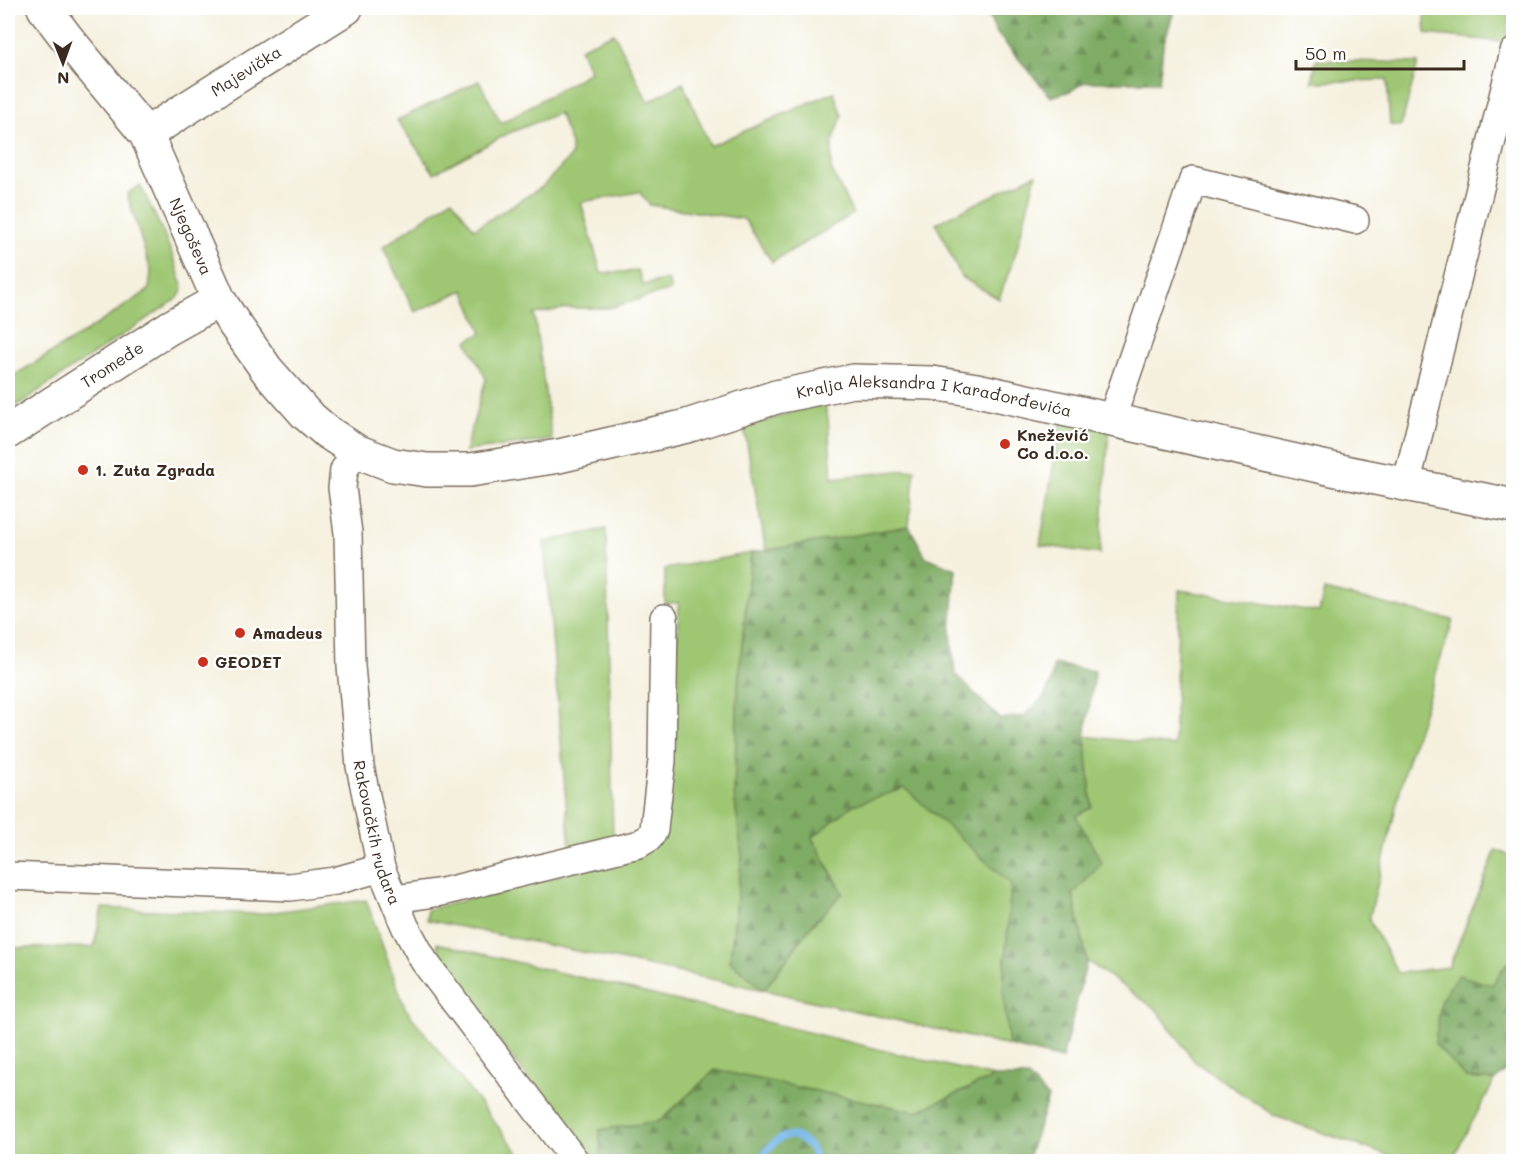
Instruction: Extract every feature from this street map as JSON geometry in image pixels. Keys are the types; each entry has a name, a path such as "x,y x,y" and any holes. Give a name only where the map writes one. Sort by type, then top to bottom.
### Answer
{"street":[{"name":"Njegoševa","path":"45,8 146,134 219,300 267,370 306,414 327,432 356,451"},
{"name":"Majevička","path":"146,134 346,8"},
{"path":"1406,485 1514,52"},
{"path":"1111,421 1193,180 1355,220"},
{"name":"Tromeđe","path":"8,432 169,328 219,300"},
{"name":"Kralja Aleksandra I Karađorđevića","path":"356,451 393,465 427,470 471,470 559,456 687,426 776,397 853,381 932,384 976,390 1406,485 1514,506"},
{"name":"Rakovačkih rudara","path":"356,451 344,470 342,488 348,533 351,666 360,766 381,868 405,926 424,961 576,1161"},
{"path":"395,899 442,892 639,844 649,838 654,830 662,761 664,618"},
{"path":"8,876 290,887 335,881 381,868"}],"green space":[{"path":"986,8 1175,8 1163,46 1159,82 1085,82 1070,91 1051,97 995,31"},
{"path":"1424,8 1510,8 1506,42 1426,34"},
{"path":"614,33 648,102 683,83 710,146 834,92 842,116 832,145 831,169 853,214 772,262 744,219 650,205 639,192 581,202 601,273 638,271 643,285 668,279 671,290 609,308 568,308 534,314 552,440 465,451 486,379 467,341 482,333 464,290 415,312 383,247 452,199 474,229 542,187 571,156 571,144 559,113 509,133 434,173 397,120 479,81 501,123 590,72 580,48"},
{"path":"1316,60 1418,63 1401,126 1390,125 1387,80 1312,82"},
{"path":"1036,174 1016,252 999,299 961,277 936,223"},
{"path":"140,185 175,262 183,289 178,298 8,411 8,379 149,290 151,271 127,194"},
{"path":"824,403 828,418 832,478 915,469 909,526 766,551 744,427"},
{"path":"1061,421 1109,430 1100,554 1040,545"},
{"path":"909,526 926,557 956,569 951,632 955,674 1000,719 1024,716 1044,697 1051,681 1054,664 1095,671 1085,736 1092,807 1076,816 1102,863 1073,894 1087,961 1062,1059 1009,1046 1003,990 1011,884 905,788 853,805 812,838 843,893 810,927 764,990 730,961 742,855 734,793 738,686 751,553"},
{"path":"606,529 613,836 570,847 544,542"},
{"path":"751,553 738,686 734,793 742,855 730,961 764,990 427,920 427,910 638,855 677,643 679,603 665,603 665,569"},
{"path":"1179,590 1319,612 1324,590 1453,620 1405,769 1369,920 1398,973 1449,967 1496,850 1513,857 1513,963 1507,963 1492,985 1466,1078 1495,1080 1451,1161 1403,1161 1275,1116 1195,1062 1157,1010 1087,961 1073,894 1076,816 1092,806 1085,736 1174,746"},
{"path":"905,788 1011,884 1003,990 1009,1046 764,990 810,927 843,893 812,838 853,805"},
{"path":"366,900 405,1008 525,1161 8,1161 8,948 94,947 102,908 258,914"},
{"path":"437,943 994,1077 916,1112 715,1070 660,1121 600,1130 601,1161 591,1161 440,963"},
{"path":"1507,963 1513,963 1513,1064 1495,1080 1466,1078 1435,1044 1441,1000 1458,975 1492,985"},
{"path":"715,1070 916,1112 994,1077 1028,1077 1048,1098 1027,1161 601,1161 600,1130 660,1121"}],"waterway":[{"path":"758,1162 774,1143 788,1136 794,1136 806,1143 818,1162"}],"place":[{"name":"Knežević Co d.o.o.","path":"1005,444"},
{"name":"1. Zuta Zgrada","path":"83,470"},
{"name":"Amadeus","path":"240,633"},
{"name":"GEODET","path":"203,662"}]}
